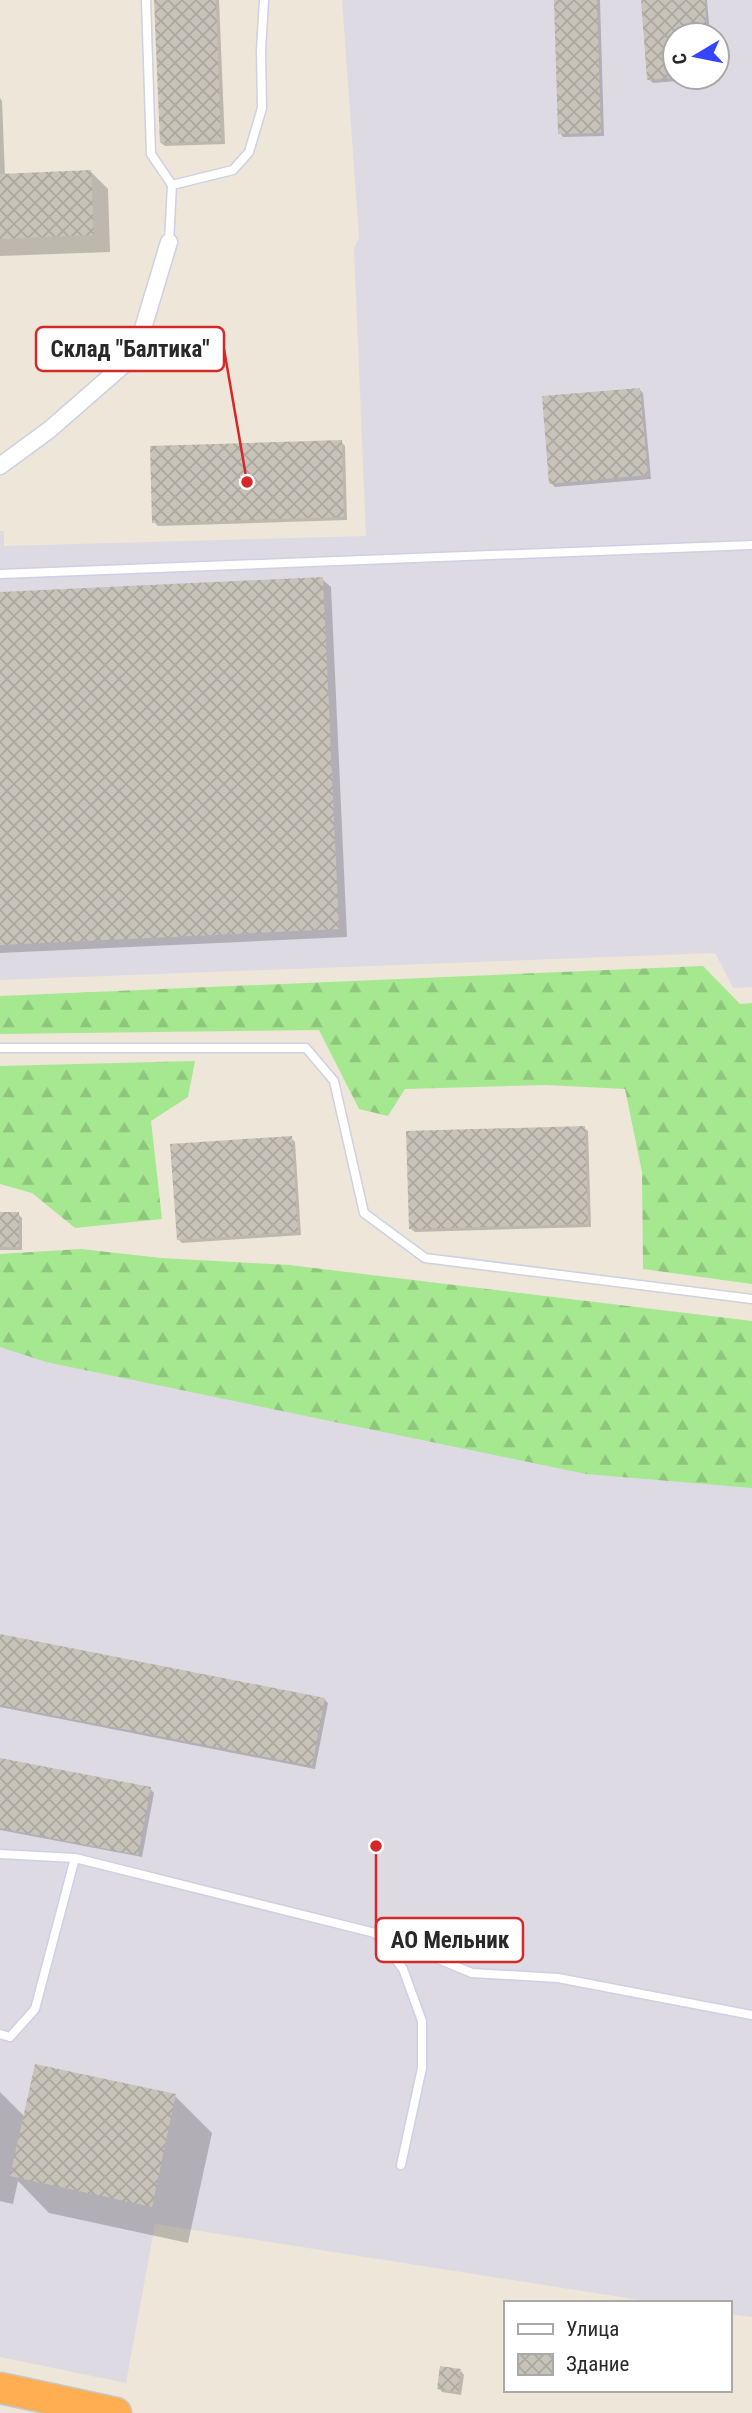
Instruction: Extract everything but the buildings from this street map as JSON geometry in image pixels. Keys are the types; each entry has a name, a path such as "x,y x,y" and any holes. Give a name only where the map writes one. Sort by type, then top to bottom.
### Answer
{"highway":[{"path":"0,2388 116,2413"}],"street":[{"path":"0,466 49,430 135,355 169,242"}],"lane":[{"path":"146,0 151,154 172,185 169,242"},
{"path":"172,185 233,170 249,152 262,108 264,0"},
{"path":"0,574 752,545"},
{"path":"0,1048 306,1048 334,1081 364,1213 425,1258 752,1299"},
{"path":"0,1854 75,1858 375,1933 472,1973 558,1978 752,2015"},
{"path":"0,2035 10,2037 35,2009 75,1858"},
{"path":"375,1933 402,1969 422,2021 422,2068 401,2165"}],"shaded area":[{"path":"342,0 752,0 752,987 733,988 715,953 0,980 0,531 4,531 4,546 366,536 354,248 359,238"},
{"path":"0,1313 752,1468 752,2317 731,2314 731,2301 646,2301 155,2224 126,2383 0,2357"}],"green space":[{"path":"703,966 740,1004 752,1003 752,1284 643,1269 642,1172 625,1089 546,1085 405,1089 388,1116 359,1109 319,1030 0,1034 0,996"},
{"path":"195,1061 188,1097 151,1121 162,1219 75,1228 32,1193 0,1184 0,1066"},
{"path":"81,1249 161,1258 289,1265 752,1321 752,1488 586,1474 46,1362 0,1347 0,1254"}],"place":[{"name":"Склад \"Балтика\"","path":"247,482"},
{"name":"АО Мельник","path":"376,1846"}]}
